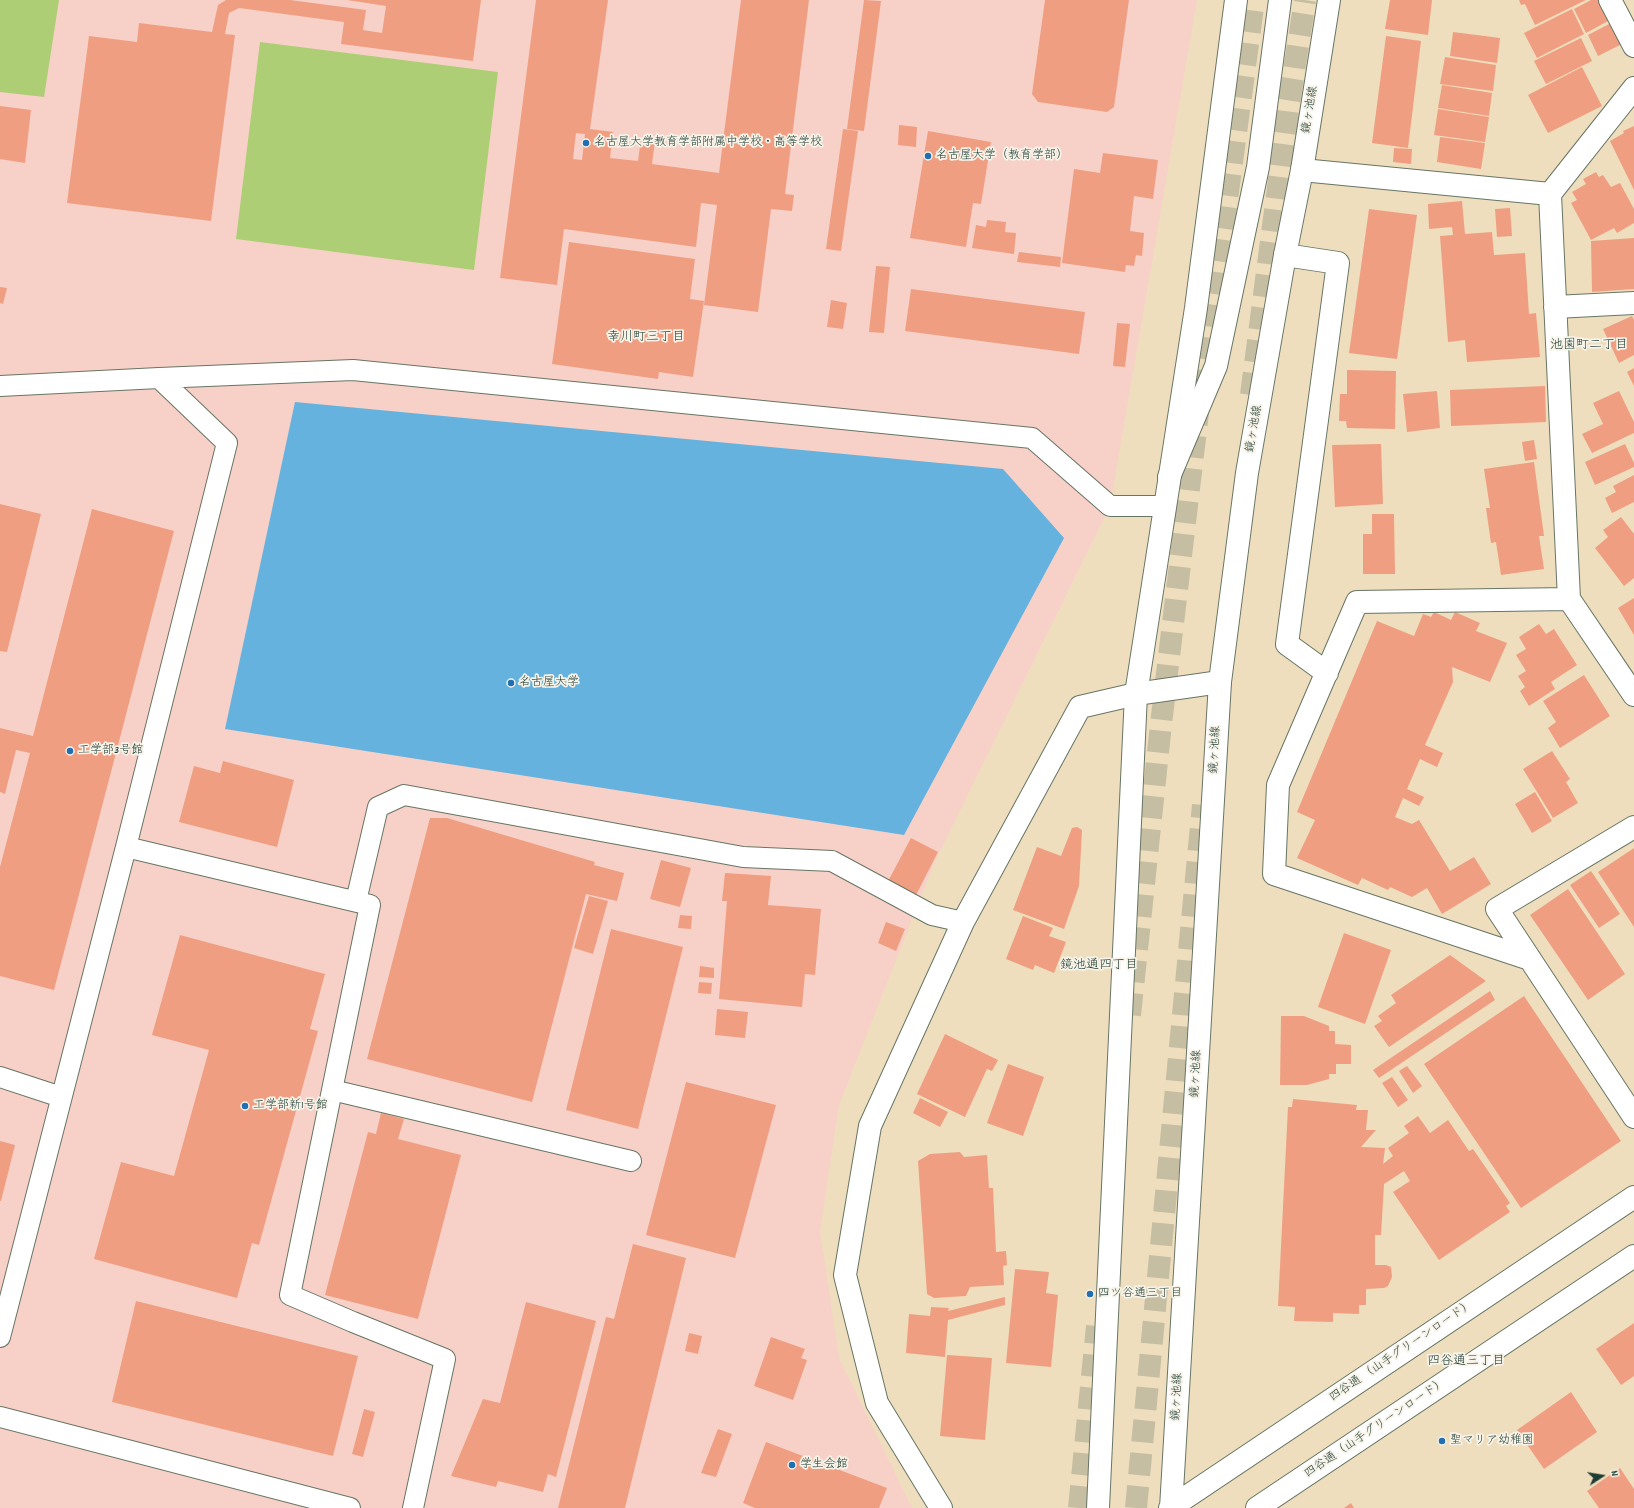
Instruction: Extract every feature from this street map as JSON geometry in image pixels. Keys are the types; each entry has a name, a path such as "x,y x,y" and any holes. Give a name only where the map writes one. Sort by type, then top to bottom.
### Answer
{"main road":[{"path":"1098,1508 1136,694 1196,308 1236,0"},
{"path":"1170,477 1216,366 1258,167 1280,0"},
{"name":"鏡ヶ池線","path":"1171,1508 1220,682 1247,473 1285,255 1302,170 1328,0"},
{"path":"1610,0 1634,46"},
{"path":"1634,88 1550,194 1569,599 1634,695"},
{"path":"1302,170 1550,194"},
{"path":"1285,255 1338,262 1288,644 1327,673"},
{"path":"1555,307 1634,303"},
{"path":"1530,959 1274,874 1278,785 1357,602 1569,599"},
{"path":"941,1508 877,1403 845,1275 870,1126 963,922 1080,707 1136,694 1220,682"},
{"path":"1634,827 1497,909 1634,1118"},
{"name":"四谷通 （山手グリーンロード）","path":"1171,1508 1634,1197"},
{"name":"四谷通（山手グリーンロード）","path":"1257,1508 1634,1256"}],"lane":[{"path":"0,386 353,370 1032,438 1110,506 1165,506"},
{"path":"0,1337 126,847 227,443 159,378"},
{"path":"356,902 378,807 404,795 743,857 832,861 932,916 963,922"},
{"path":"126,847 370,905 290,1295 352,1322 445,1359 413,1508"},
{"path":"0,1077 61,1097"},
{"path":"332,1090 631,1161"},
{"path":"0,1417 350,1508"}],"shaded area":[{"name":"名古屋大学","path":"0,0 1197,0 1110,506 935,861 839,1105 820,1231 839,1358 912,1508 0,1508"}],"green space":[{"path":"0,0 59,0 44,97 0,92"},
{"path":"260,42 498,72 474,270 236,239"}],"water":[{"path":"295,402 1003,469 1064,538 904,835 225,729"}],"building":[{"path":"226,0 290,0 366,10 363,30 382,33 386,6 347,0 481,0 473,61 341,44 344,22 239,8 229,13 225,34 235,35 211,221 67,203 89,36 137,42 139,23 212,32 218,5"},
{"path":"536,0 608,0 590,129 613,132 610,158 638,161 641,139 655,141 652,164 719,173 741,0 809,0 785,194 794,195 792,211 771,209 758,312 704,305 717,205 701,203 696,247 564,229 557,285 500,278","holes":["576,133 585,134 582,160 573,159"]},
{"path":"864,0 881,1 864,131 847,129"},
{"path":"1045,0 1129,0 1114,107 1107,112 1038,102 1032,94"},
{"path":"1390,0 1432,0 1428,35 1385,29"},
{"path":"1519,0 1586,0 1535,25 1525,4 1521,5"},
{"path":"1591,0 1600,0 1610,20 1586,33 1574,9"},
{"path":"1572,9 1584,34 1537,58 1524,33"},
{"path":"1611,23 1622,44 1598,56 1588,35"},
{"path":"1453,32 1500,38 1497,63 1450,56"},
{"path":"1386,36 1421,41 1408,148 1372,143"},
{"path":"1581,38 1592,61 1546,84 1534,61"},
{"path":"1445,57 1496,65 1493,91 1440,84"},
{"path":"1582,67 1602,106 1548,133 1528,95"},
{"path":"1442,85 1492,93 1489,116 1438,108"},
{"path":"0,106 31,110 25,163 0,159"},
{"path":"1438,109 1489,117 1485,142 1434,135"},
{"path":"899,125 917,127 916,147 898,145"},
{"path":"1634,126 1634,190 1610,141 1624,133 1623,131"},
{"path":"843,129 858,131 841,251 826,249"},
{"path":"928,131 991,142 981,204 973,203 966,247 910,238"},
{"path":"1440,137 1485,143 1481,169 1437,162"},
{"path":"1394,148 1412,149 1411,164 1393,162"},
{"path":"1103,153 1158,160 1153,199 1134,196 1130,231 1144,233 1142,256 1136,255 1134,266 1126,265 1125,272 1062,263 1074,169 1100,173"},
{"path":"1596,172 1599,177 1603,175 1611,187 1620,183 1634,209 1634,223 1617,233 1614,228 1591,240 1571,203 1577,200 1572,192 1586,184 1583,179"},
{"path":"1462,201 1465,234 1492,232 1494,255 1525,253 1529,314 1536,313 1540,357 1467,362 1465,340 1448,342 1440,236 1453,235 1452,227 1429,229 1428,204"},
{"path":"1510,208 1512,236 1497,237 1495,209"},
{"path":"1369,209 1417,215 1397,359 1349,353"},
{"path":"987,220 1006,222 1005,232 1016,233 1014,254 972,248 976,225 986,227"},
{"path":"1634,238 1634,289 1592,292 1591,241"},
{"path":"569,242 695,259 690,299 704,301 693,377 659,372 658,379 552,364"},
{"path":"1019,252 1061,257 1060,267 1017,262"},
{"path":"876,266 890,267 884,333 869,332"},
{"path":"0,287 7,288 3,304 0,303"},
{"path":"911,289 1085,312 1079,354 905,331"},
{"path":"831,300 847,303 843,329 827,327"},
{"path":"1632,316 1634,320 1634,355 1619,363 1603,329"},
{"path":"1117,323 1130,324 1125,367 1113,366"},
{"path":"1634,368 1634,386 1627,372"},
{"path":"1347,370 1396,371 1395,429 1347,428 1346,421 1339,421 1340,394 1347,394"},
{"path":"1545,386 1546,422 1451,426 1450,390"},
{"path":"1437,391 1440,428 1407,432 1403,394"},
{"path":"1619,391 1634,422 1634,433 1592,453 1582,434 1603,424 1593,403"},
{"path":"1534,440 1537,459 1525,461 1522,442"},
{"path":"1381,444 1383,504 1335,507 1332,445"},
{"path":"1625,444 1634,463 1634,467 1595,485 1585,462"},
{"path":"1534,462 1544,536 1539,536 1544,569 1501,575 1496,542 1491,543 1486,508 1490,508 1484,469"},
{"path":"1634,475 1634,502 1612,513 1605,498 1616,492 1613,486"},
{"path":"0,504 41,514 7,652 0,651"},
{"name":"工学部3号館","path":"92,509 174,531 54,990 0,976 0,867 30,753 16,750 5,794 0,792 0,728 33,736"},
{"path":"1372,514 1394,514 1395,574 1363,574 1363,534 1372,534"},
{"path":"1621,517 1634,534 1634,578 1624,586 1595,548 1608,537 1603,530"},
{"path":"1634,598 1634,635 1618,608"},
{"path":"1434,612 1451,620 1455,612 1480,623 1476,631 1507,643 1490,682 1452,667 1453,682 1425,745 1443,753 1437,767 1420,759 1407,789 1424,797 1419,806 1403,798 1395,817 1412,824 1419,820 1450,871 1474,857 1491,884 1442,914 1427,888 1412,897 1390,887 1388,890 1362,878 1358,885 1297,858 1315,820 1297,812 1377,621 1414,636 1423,614 1431,617"},
{"path":"1539,624 1546,634 1554,629 1577,665 1551,682 1555,689 1529,706 1520,691 1525,687 1518,676 1526,671 1516,655 1526,649 1519,637"},
{"path":"1584,675 1610,716 1560,748 1548,728 1556,722 1543,701"},
{"path":"1552,751 1570,779 1566,782 1578,803 1553,818 1523,769"},
{"path":"223,761 294,780 277,847 179,822 194,766 220,773"},
{"path":"1535,792 1552,821 1532,833 1515,804"},
{"path":"430,818 447,818 595,862 594,865 624,873 617,901 586,894 532,1102 367,1059"},
{"path":"1077,827 1082,830 1079,886 1064,929 1013,910 1037,847 1061,856 1072,828"},
{"path":"911,838 938,852 914,899 886,885"},
{"path":"1634,848 1634,927 1598,872"},
{"path":"661,860 691,868 680,907 650,899"},
{"path":"1591,871 1620,914 1599,928 1570,885"},
{"path":"725,873 771,876 768,905 821,909 815,975 805,974 802,1007 719,999 727,901 722,901"},
{"path":"1568,889 1625,974 1588,1000 1530,915"},
{"path":"589,896 608,901 593,954 574,948"},
{"path":"680,915 692,916 691,929 678,928"},
{"path":"1023,916 1053,928 1049,936 1066,942 1054,973 1035,965 1033,970 1006,959"},
{"path":"886,922 905,929 896,951 878,943"},
{"path":"611,929 683,947 638,1129 566,1110"},
{"path":"1344,933 1391,950 1365,1024 1318,1007"},
{"name":"工学部新1号館","path":"180,935 325,974 310,1029 318,1031 259,1245 252,1243 237,1298 94,1259 121,1162 174,1176 209,1050 152,1035"},
{"path":"1450,955 1486,981 1389,1047 1374,1026 1382,1021 1378,1016 1396,1003 1391,995"},
{"path":"700,966 714,968 714,978 699,977"},
{"path":"699,982 712,983 711,994 698,993"},
{"path":"1490,991 1495,1000 1379,1078 1373,1070"},
{"path":"1524,996 1621,1141 1521,1208 1424,1064"},
{"path":"717,1009 748,1012 745,1038 715,1035"},
{"path":"1281,1016 1304,1016 1329,1026 1329,1031 1335,1031 1335,1044 1351,1045 1351,1064 1336,1064 1336,1074 1329,1074 1329,1079 1307,1085 1280,1085"},
{"path":"945,1034 998,1060 992,1071 987,1069 965,1117 917,1094"},
{"path":"1008,1064 1044,1077 1023,1136 987,1123"},
{"path":"1407,1066 1422,1086 1413,1093 1399,1071"},
{"path":"1392,1077 1408,1100 1398,1107 1382,1083"},
{"path":"686,1082 776,1105 735,1258 646,1235"},
{"path":"920,1098 948,1112 940,1127 913,1113"},
{"path":"1293,1099 1357,1105 1356,1110 1368,1110 1366,1130 1376,1130 1361,1147 1385,1148 1383,1164 1393,1156 1388,1148 1409,1133 1404,1126 1418,1116 1430,1133 1448,1120 1469,1151 1473,1149 1510,1203 1506,1206 1510,1212 1439,1260 1393,1192 1410,1181 1404,1171 1384,1184 1381,1235 1375,1235 1375,1265 1386,1265 1391,1267 1392,1277 1388,1286 1384,1288 1366,1289 1366,1305 1359,1305 1359,1314 1333,1313 1333,1322 1294,1321 1295,1307 1278,1306 1288,1107 1292,1107"},
{"path":"381,1113 404,1119 398,1139 461,1155 418,1319 325,1295 368,1132 376,1134"},
{"path":"0,1141 15,1145 1,1201 0,1201"},
{"path":"960,1152 964,1157 987,1155 989,1188 993,1188 996,1252 1006,1251 1007,1265 1003,1266 1004,1285 970,1287 966,1296 934,1298 927,1294 918,1161 930,1154"},
{"path":"633,1244 686,1258 625,1508 558,1508 606,1317 614,1319"},
{"path":"1015,1269 1049,1272 1046,1293 1058,1295 1051,1367 1006,1363"},
{"path":"1005,1297 1005,1305 948,1320 945,1357 906,1353 909,1314 930,1316 931,1307 949,1308 948,1311"},
{"path":"136,1301 358,1356 333,1456 112,1402"},
{"path":"526,1302 596,1321 556,1477 548,1474 543,1492 498,1481 496,1487 451,1476 483,1399 500,1403"},
{"path":"1634,1323 1634,1376 1621,1385 1596,1349"},
{"path":"689,1333 702,1336 698,1354 685,1351"},
{"path":"771,1337 805,1349 801,1358 807,1360 793,1400 754,1386"},
{"path":"947,1355 992,1358 985,1440 940,1436"},
{"path":"1571,1392 1597,1432 1544,1469 1517,1430"},
{"path":"364,1409 375,1412 363,1457 352,1454"},
{"path":"718,1429 732,1434 716,1477 701,1473"},
{"name":"学生会館","path":"766,1442 887,1488 879,1508 755,1508 743,1503"},
{"path":"1620,1468 1634,1489 1634,1508 1599,1508 1587,1491"},
{"path":"1351,1503 1354,1508 1344,1508"}],"tunnel":[{"path":"1130,1015 1161,724 1198,413 1254,0"},
{"path":"1251,395 1289,103 1305,0"},
{"path":"1136,1508 1203,805"},
{"path":"1079,1508 1097,1326"}],"place":[{"name":"名古屋大学教育学部附属中学校・高等学校","path":"586,143"},
{"name":"名古屋大学（教育学部）","path":"928,156"},
{"name":"名古屋大学","path":"511,683"},
{"name":"工学部3号館","path":"70,751"},
{"name":"工学部新1号館","path":"245,1106"},
{"name":"四ツ谷通三丁目","path":"1090,1294"},
{"name":"聖マリア幼稚園","path":"1442,1441"},
{"name":"学生会館","path":"792,1465"}],"district":[{"name":"幸川町三丁目","path":"646,338"},
{"name":"池園町二丁目","path":"1589,346"},
{"name":"鏡池通四丁目","path":"1099,966"},
{"name":"四谷通三丁目","path":"1466,1362"}]}
